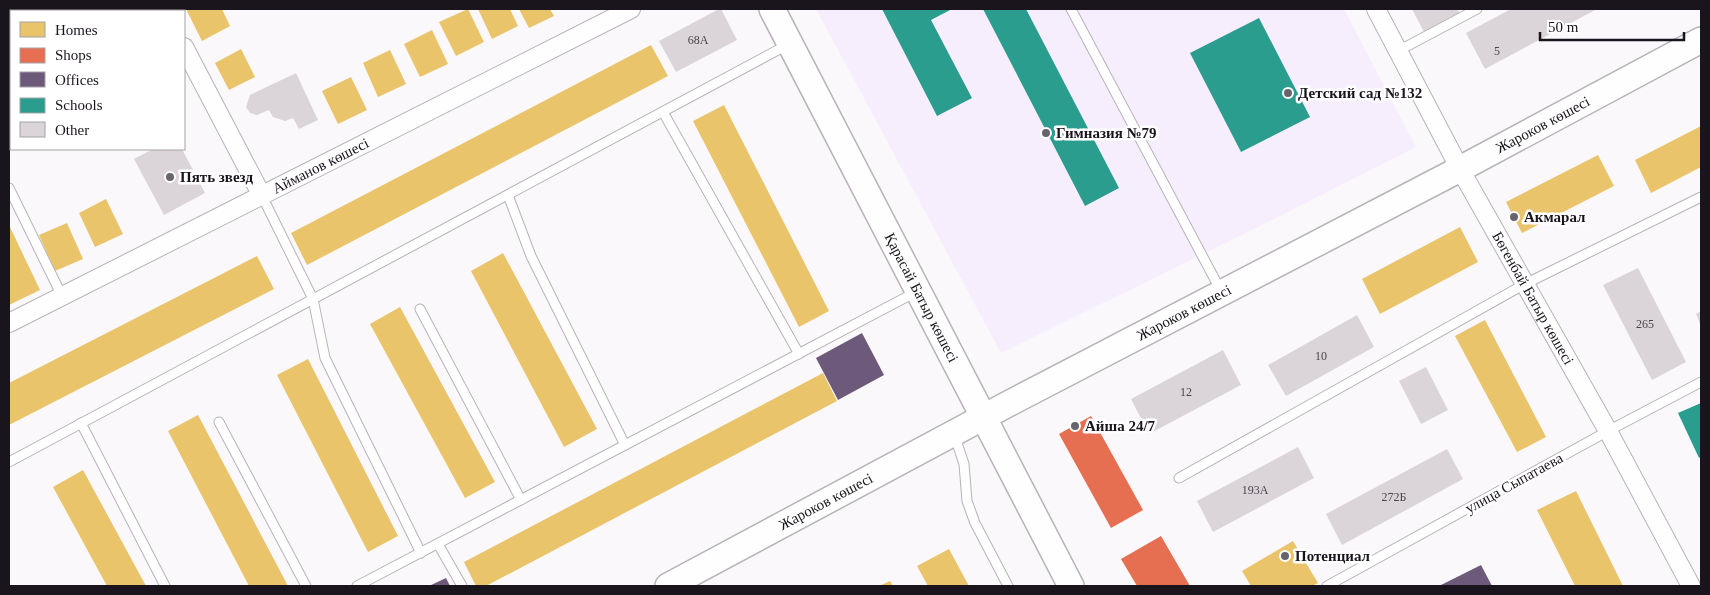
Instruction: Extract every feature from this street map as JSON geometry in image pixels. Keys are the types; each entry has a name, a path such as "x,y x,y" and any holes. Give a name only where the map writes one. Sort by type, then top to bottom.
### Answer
{"street":[{"name":"Айманов көшесі","path":"9,323 632,9"},
{"name":"Қарасай Батыр көшесі","path":"772,9 1071,586"},
{"name":"Бөгенбай Батыр көшесі","path":"1376,9 1460,169 1608,431 1691,586"},
{"name":"Жароков көшесі","path":"668,586 1701,40"},
{"path":"185,49 262,196"}],"lane":[{"path":"1072,9 1222,294"},
{"path":"1398,51 1476,9"},
{"path":"9,462 790,44"},
{"path":"663,112 799,354"},
{"path":"9,188 62,296"},
{"path":"508,195 531,256 625,445"},
{"path":"262,196 313,299 325,358 421,553"},
{"path":"1179,478 1525,284 1701,197"},
{"path":"356,586 918,292"},
{"path":"420,309 521,500"},
{"name":"улица Сыпатаева","path":"1327,586 1608,431 1701,382"},
{"path":"219,422 306,586"},
{"path":"81,423 165,586"},
{"path":"954,434 964,464 967,501 974,523 1008,586"},
{"path":"438,544 462,586"}],"shaded area":[{"name":"Гимназия №79","path":"816,9 1344,9 1416,147 1001,353"}],"building: Homes":[{"path":"113,9 140,10 114,10"},
{"path":"186,9 222,9 230,26 202,41"},
{"path":"468,9 484,42 456,56 439,22"},
{"path":"478,9 510,9 518,26 492,39"},
{"path":"519,9 550,9 554,16 529,28"},
{"path":"432,30 448,64 420,77 404,44"},
{"path":"651,45 668,76 307,265 291,233"},
{"path":"241,49 255,77 229,90 215,63"},
{"path":"390,50 406,84 378,97 363,63"},
{"path":"351,77 367,110 338,124 322,91"},
{"path":"724,105 829,311 799,327 693,121"},
{"path":"1701,126 1701,167 1651,193 1635,160"},
{"path":"1598,155 1614,186 1522,233 1506,202"},
{"path":"106,199 123,234 95,247 79,213"},
{"path":"67,223 83,259 55,271 39,235"},
{"path":"9,225 40,290 9,305"},
{"path":"1460,227 1478,262 1380,314 1362,279"},
{"path":"503,253 597,429 564,447 471,271"},
{"path":"257,256 274,289 9,425 9,383"},
{"path":"400,307 495,482 465,498 370,324"},
{"path":"1485,320 1546,437 1517,452 1455,336"},
{"path":"308,359 398,536 368,552 277,375"},
{"path":"823,373 837,401 486,586 476,586 464,562"},
{"path":"198,415 288,586 249,586 168,431"},
{"path":"83,470 146,586 107,586 53,487"},
{"path":"1576,491 1623,586 1575,586 1537,510"},
{"name":"Потенциал","path":"1293,541 1318,583 1312,586 1251,586 1242,571"},
{"path":"949,549 969,586 928,586 917,566"},
{"path":"890,581 893,586 879,586"}],"building: Shops":[{"path":"1091,416 1143,510 1111,528 1059,434"},
{"path":"1161,536 1190,586 1137,586 1121,559"}],"building: Offices":[{"path":"862,333 884,375 838,400 816,358"},
{"path":"1481,565 1492,586 1439,586"},
{"path":"446,578 450,586 429,586"}],"building: Schools":[{"path":"882,9 952,9 931,20 972,98 937,116"},
{"path":"983,9 1026,9 1119,188 1085,206"},
{"path":"1259,18 1310,117 1241,152 1190,53"},
{"path":"1701,403 1701,457 1699,458 1678,413"}],"building: Other":[{"path":"721,9 737,40 676,72 659,41"},
{"path":"1412,9 1457,9 1460,13 1424,32"},
{"path":"1511,9 1597,9 1485,69 1466,33"},
{"path":"296,73 318,120 299,129 293,118 285,121 273,117 269,110 257,115 250,113 246,107 250,95"},
{"name":"Пять звезд","path":"151,150 183,150 205,193 164,215 134,159"},
{"path":"1638,268 1686,362 1652,380 1603,285"},
{"path":"1701,311 1701,326 1696,314"},
{"path":"1357,315 1374,347 1286,396 1268,365"},
{"path":"1223,350 1241,385 1149,434 1131,399"},
{"path":"1426,367 1448,410 1421,424 1399,381"},
{"path":"1298,447 1314,478 1213,532 1197,501"},
{"path":"1447,449 1463,479 1342,545 1326,514"}],"place":[{"name":"Детский сад №132","path":"1288,93"},
{"name":"Гимназия №79","path":"1046,133"},
{"name":"Пять звезд","path":"170,177"},
{"name":"Акмарал","path":"1514,217"},
{"name":"Айша 24/7","path":"1075,426"},
{"name":"Потенциал","path":"1285,556"}]}
